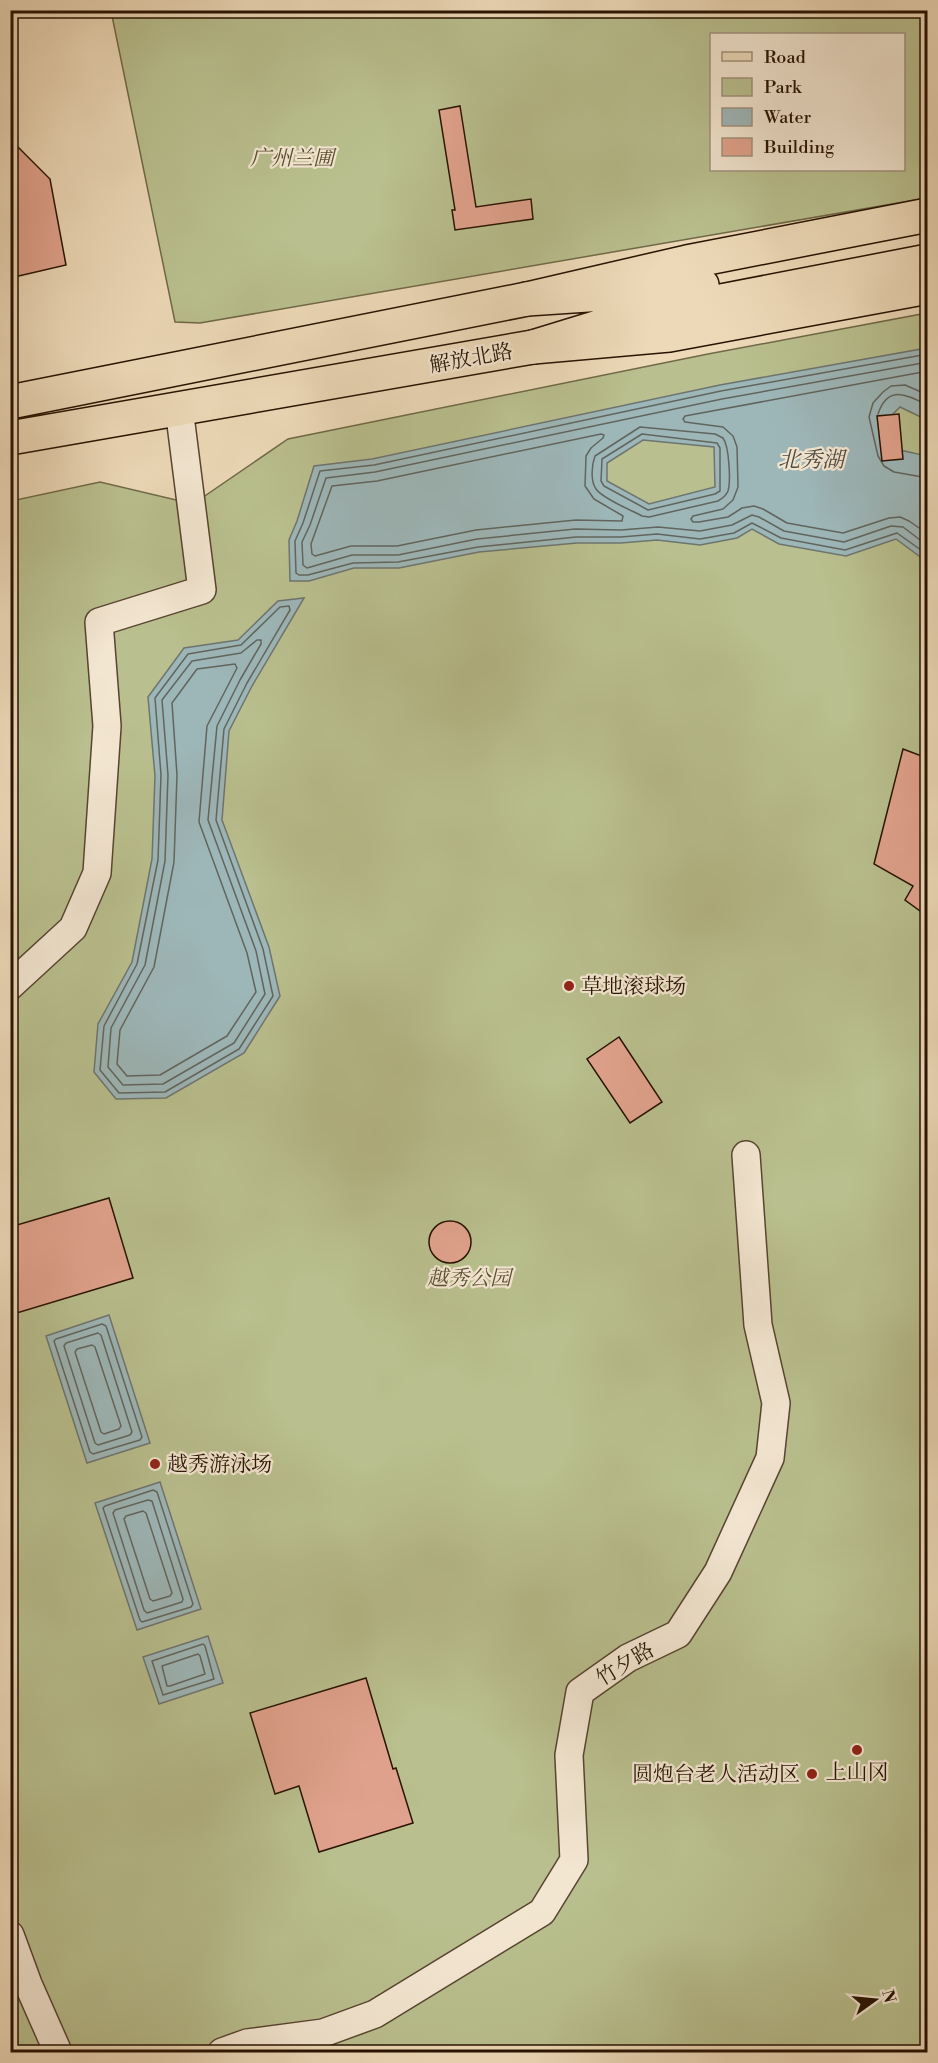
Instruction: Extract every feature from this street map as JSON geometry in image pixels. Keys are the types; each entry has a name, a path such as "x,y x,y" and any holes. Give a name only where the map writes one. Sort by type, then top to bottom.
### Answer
{"main road":[{"path":"10,402 528,298 687,262 927,215"},
{"path":"528,298 663,290 712,284 927,243"},
{"name":"解放北路","path":"10,438 533,347 608,324 927,261"},
{"path":"533,347 623,341 669,335 927,287"}],"street":[{"path":"10,986 73,928 97,873 107,726 99,622 202,590 193,504 179,408"},
{"name":"竹夕路","path":"222,2052 247,2043 323,2033 375,2014 542,1912 574,1860 569,1755 580,1692 628,1658 678,1634 718,1572 770,1458 776,1403 758,1325 746,1155"},
{"path":"10,1935 28,1984 58,2052"}],"green space":[{"name":"广州兰圃","path":"785,10 812,17 927,11 927,198 200,323 175,322 111,11"},
{"name":"越秀公园","path":"927,313 927,2052 11,2052 11,501 100,482 193,504 288,439 708,354"}],"water":[{"name":"北秀湖","path":"927,348 927,420 900,407 891,416 900,450 927,456 927,566 923,559 896,539 846,556 779,544 752,529 737,538 700,545 657,540 577,543 479,552 399,568 354,568 309,581 290,581 289,540 314,466 372,459 720,385","holes":["643,440 714,447 715,487 649,504 607,481 607,463"]},
{"path":"304,598 252,686 229,731 222,820 269,947 280,996 244,1053 166,1098 116,1099 94,1072 98,1024 132,962 152,859 155,776 148,697 184,648 238,640 278,601"},
{"path":"109,1315 150,1443 87,1463 46,1336"},
{"path":"160,1482 201,1609 137,1630 95,1503"},
{"path":"208,1636 223,1683 159,1704 143,1657"}],"building":[{"path":"460,106 476,207 531,199 533,219 455,230 452,210 455,210 439,110"},
{"path":"10,139 50,179 66,265 10,278"},
{"path":"899,414 903,459 882,461 877,416"},
{"path":"903,749 927,758 927,916 905,900 913,886 874,864"},
{"path":"619,1037 662,1102 630,1123 587,1059"},
{"path":"109,1198 133,1278 10,1315 10,1227"},
{"path":"450,1221 458,1222 465,1227 470,1234 470,1250 465,1257 458,1262 450,1263 442,1262 435,1257 430,1250 429,1242 430,1234 435,1227 442,1222"},
{"path":"366,1678 393,1769 396,1768 413,1823 319,1852 299,1786 275,1794 250,1713"}],"place":[{"name":"草地滚球场","path":"569,986"},
{"name":"越秀游泳场","path":"155,1464"},
{"name":"上山冈","path":"857,1750"},
{"name":"圆炮台老人活动区","path":"812,1774"}]}
